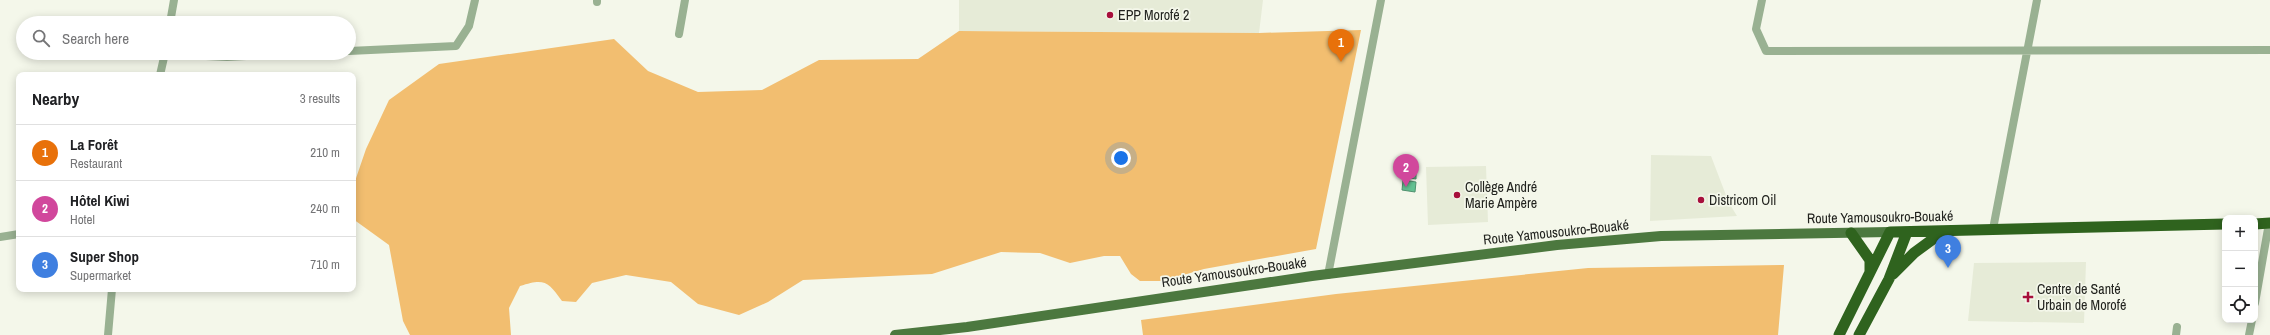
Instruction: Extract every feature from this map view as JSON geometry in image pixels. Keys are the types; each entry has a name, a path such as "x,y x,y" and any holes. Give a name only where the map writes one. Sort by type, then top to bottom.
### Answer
{"highway":[{"path":"2258,224 2269,223"},
{"name":"Route Yamousoukro-Bouaké","path":"1890,232 2222,224"},
{"path":"1889,279 1914,253 1944,231"},
{"path":"1852,232 1870,260 1870,276"},
{"path":"1839,335 1870,276 1890,232"},
{"path":"1859,335 1889,279 1908,232"}],"main road":[{"name":"Route Yamousoukro-Bouaké","path":"895,335 1550,246 1645,238 1890,232"}],"street":[{"path":"171,16 174,0"},
{"path":"356,51 456,46 469,26 475,0"},
{"path":"679,34 685,0"},
{"path":"1328,275 1381,0"},
{"path":"1762,0 1756,29 1766,51 2270,50"},
{"path":"1993,229 2037,0"},
{"path":"161,72 163,60"},
{"path":"2258,287 2269,223"},
{"path":"0,237 16,234"},
{"path":"108,335 112,292"},
{"path":"2249,335 2251,323"}],"shaded area":[{"name":"EPP Morofé 2","path":"959,0 1263,0 1259,33 959,31"},
{"path":"1361,30 1316,249 1204,269 1163,281 1140,281 1131,274 1120,256 1104,256 1070,263 1040,253 1001,252 932,274 803,280 768,302 739,315 698,304 671,282 626,275 592,283 576,302 562,301 549,285 535,282 520,286 509,308 511,335 410,335 403,321 389,245 356,221 356,178 366,149 389,100 439,64 614,39 648,71 698,92 762,90 819,60 918,59 959,31 1259,33"},
{"path":"1651,155 1711,156 1729,203 1737,216 1650,221"},
{"path":"1407,162 1416,164 1416,179 1404,177"},
{"name":"Collège André Marie Ampère","path":"1486,166 1488,222 1428,225 1426,167"},
{"path":"1403,180 1416,182 1415,192 1402,190"},
{"name":"Centre de Santé Urbain de Morofé","path":"2086,262 2084,323 1968,321 1974,263"},
{"path":"1784,265 1778,335 1143,335 1141,320 1336,294 1588,268"}],"place":[{"name":"EPP Morofé 2","path":"1110,15"},
{"name":"La Forêt","path":"1341,62"},
{"name":"Hôtel Kiwi","path":"1406,187"},
{"name":"Collège André Marie Ampère","path":"1457,195"},
{"name":"Districom Oil","path":"1701,200"},
{"name":"Super Shop","path":"1948,268"},
{"name":"Centre de Santé Urbain de Morofé","path":"2028,297"}]}
